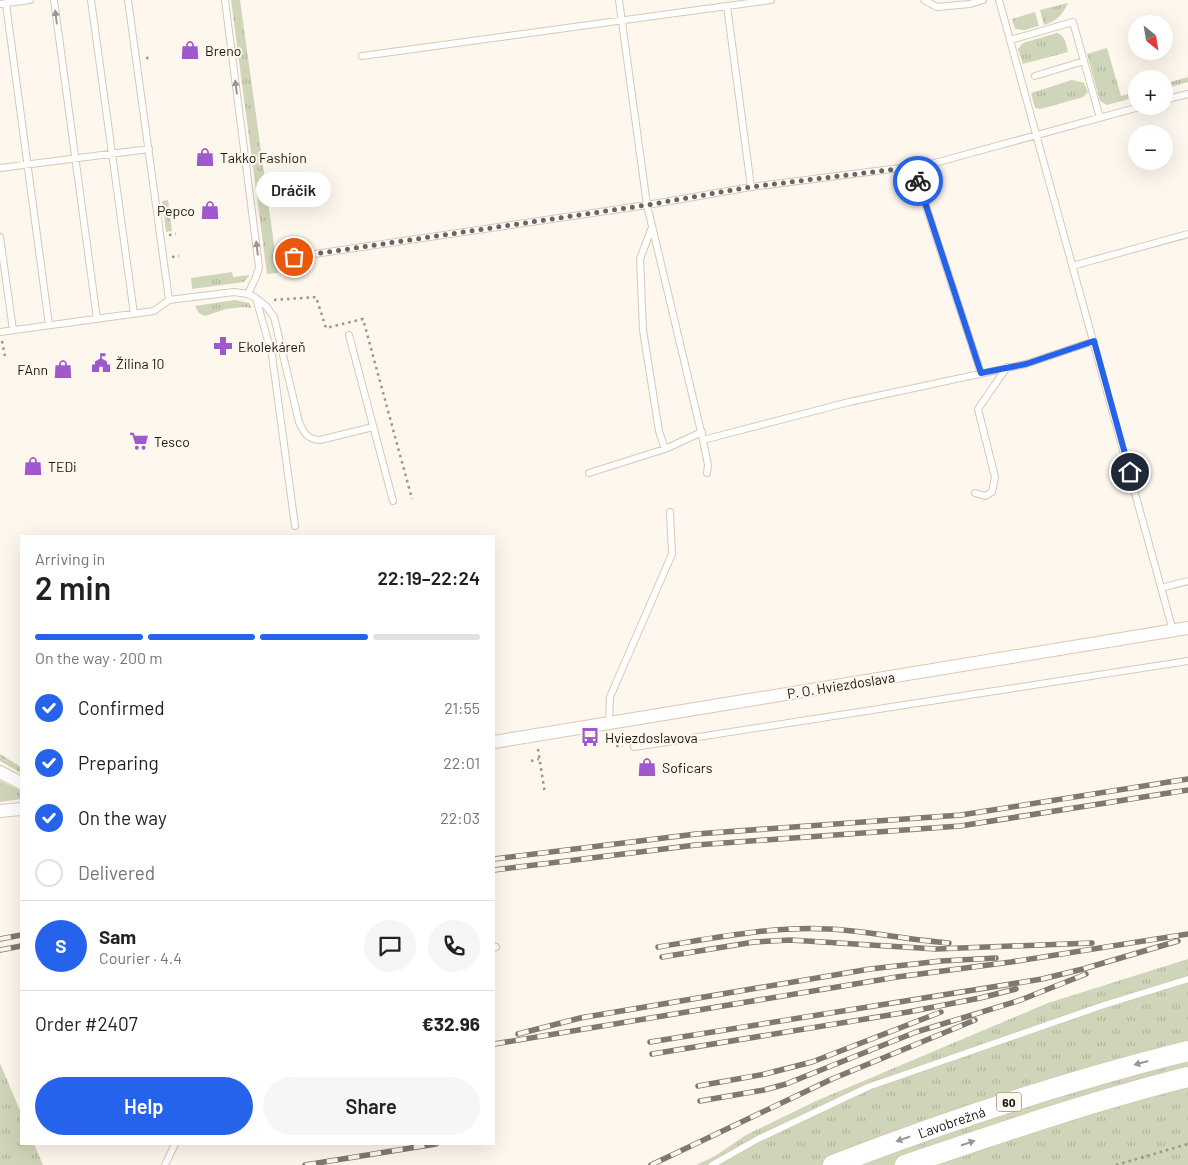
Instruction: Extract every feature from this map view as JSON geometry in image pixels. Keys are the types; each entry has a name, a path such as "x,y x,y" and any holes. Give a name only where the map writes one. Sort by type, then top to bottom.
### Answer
{"main road":[{"name":"Ľavobrežná","path":"833,1165 890,1143 1011,1102 1089,1077 1188,1051"},
{"name":"Ľavobrežná","path":"905,1165 1089,1104 1188,1078"}],"street":[{"name":"P. O. Hviezdoslava","path":"495,742 1188,628"},
{"path":"0,772 20,782"},
{"path":"0,812 20,809"}],"lane":[{"path":"30,0 3,4 49,325"},
{"path":"54,0 97,319"},
{"path":"91,0 134,314"},
{"path":"128,0 169,300"},
{"path":"225,0 259,267 248,294"},
{"path":"618,0 647,205 703,436 708,465 707,473"},
{"path":"362,56 771,0"},
{"path":"924,0 936,8 970,4 983,0"},
{"path":"998,0 1173,631"},
{"path":"727,6 750,187"},
{"path":"1010,40 1073,22 1100,118"},
{"path":"1034,76 1084,61"},
{"path":"1173,98 1188,94"},
{"path":"294,257 647,205 750,187 931,164 1128,110"},
{"path":"0,168 149,149"},
{"path":"913,167 981,373"},
{"path":"652,226 640,260 643,330 659,431 665,449"},
{"path":"1072,266 1188,234"},
{"path":"0,237 13,330"},
{"path":"0,332 154,311 169,300 234,292 248,294 266,306 274,316 299,422 305,434 314,440 320,440 373,427"},
{"path":"256,298 272,355 296,526"},
{"path":"349,335 393,501"},
{"path":"589,473 703,436 1026,364 1094,341"},
{"path":"975,493 985,496 992,492 994,477 978,409 1007,368"},
{"path":"605,723 610,697 672,554 670,512"},
{"path":"1161,588 1188,581"},
{"path":"634,747 1188,660"},
{"path":"712,1165 758,1139 868,1087 1104,1005 1188,979"},
{"path":"165,1165 175,1145"}],"path":[{"path":"605,723 603,736 616,746 634,747"},
{"path":"536,734 545,794"},
{"path":"531,761 539,759"},
{"path":"1116,1165 1188,1144"}],"green space":[{"path":"231,0 240,0 278,273 267,274"},
{"path":"1068,3 1059,17 1044,25 1040,10"},
{"path":"1035,12 1039,26 1024,30 1015,29 1012,19"},
{"path":"1057,33 1060,34 1066,43 1068,52 1023,64 1018,49 1023,43"},
{"path":"1107,48 1121,96 1128,94 1128,99 1107,105 1100,101 1087,54"},
{"path":"1188,77 1188,82 1173,86 1173,81"},
{"path":"1072,80 1084,83 1088,92 1083,97 1041,109 1035,108 1031,93"},
{"path":"168,200 172,231 166,232 162,201"},
{"path":"232,272 233,277 249,276 244,282 192,289 191,278"},
{"path":"235,300 249,303 252,308 226,309 205,316 199,313 195,306"},
{"path":"0,754 20,766 20,772 0,761"},
{"path":"0,781 20,791 20,799 0,802"},
{"path":"1188,959 1188,1165 696,1165 715,1156 746,1135 816,1101 1048,1003"},
{"path":"0,1063 20,1111 20,1145 34,1145 43,1165 0,1165"}],"railway":[{"path":"495,859 696,834 961,815 1188,779"},
{"path":"495,870 696,845 960,826 1188,790"},
{"path":"658,947 743,933 785,929 843,930 949,943"},
{"path":"495,1044 897,977 1011,962 1188,934"},
{"path":"0,939 20,935"},
{"path":"662,957 754,942 790,940 936,949 1092,943"},
{"path":"650,1042 1042,979 1178,941"},
{"path":"0,950 20,946"},
{"path":"518,1034 580,1018 870,969 941,961 996,958"},
{"path":"700,1101 764,1090 786,1084 916,1032 1018,1001 1086,974"},
{"path":"652,1054 908,1012 1016,989"},
{"path":"698,1086 765,1074 812,1062 941,1012"},
{"path":"651,1165 832,1079 975,1020"},
{"path":"305,1165 430,1145"}],"way so far":[{"path":"294,257 647,205 750,187 913,167 918,181"}],"place":[{"name":"Breno","path":"190,50"},
{"name":"Takko Fashion","path":"205,157"},
{"name":"Pepco","path":"210,210"},
{"name":"Dráčik","path":"294,257"},
{"name":"Ekolekáreň","path":"223,346"},
{"name":"Žilina 10","path":"101,363"},
{"name":"FAnn","path":"63,369"},
{"name":"Tesco","path":"139,441"},
{"name":"TEDi","path":"33,466"},
{"name":"Hviezdoslavova","path":"590,737"},
{"name":"Soficars","path":"647,767"}],"route":[{"path":"918,181 981,373 1026,364 1094,341 1130,472"}]}
